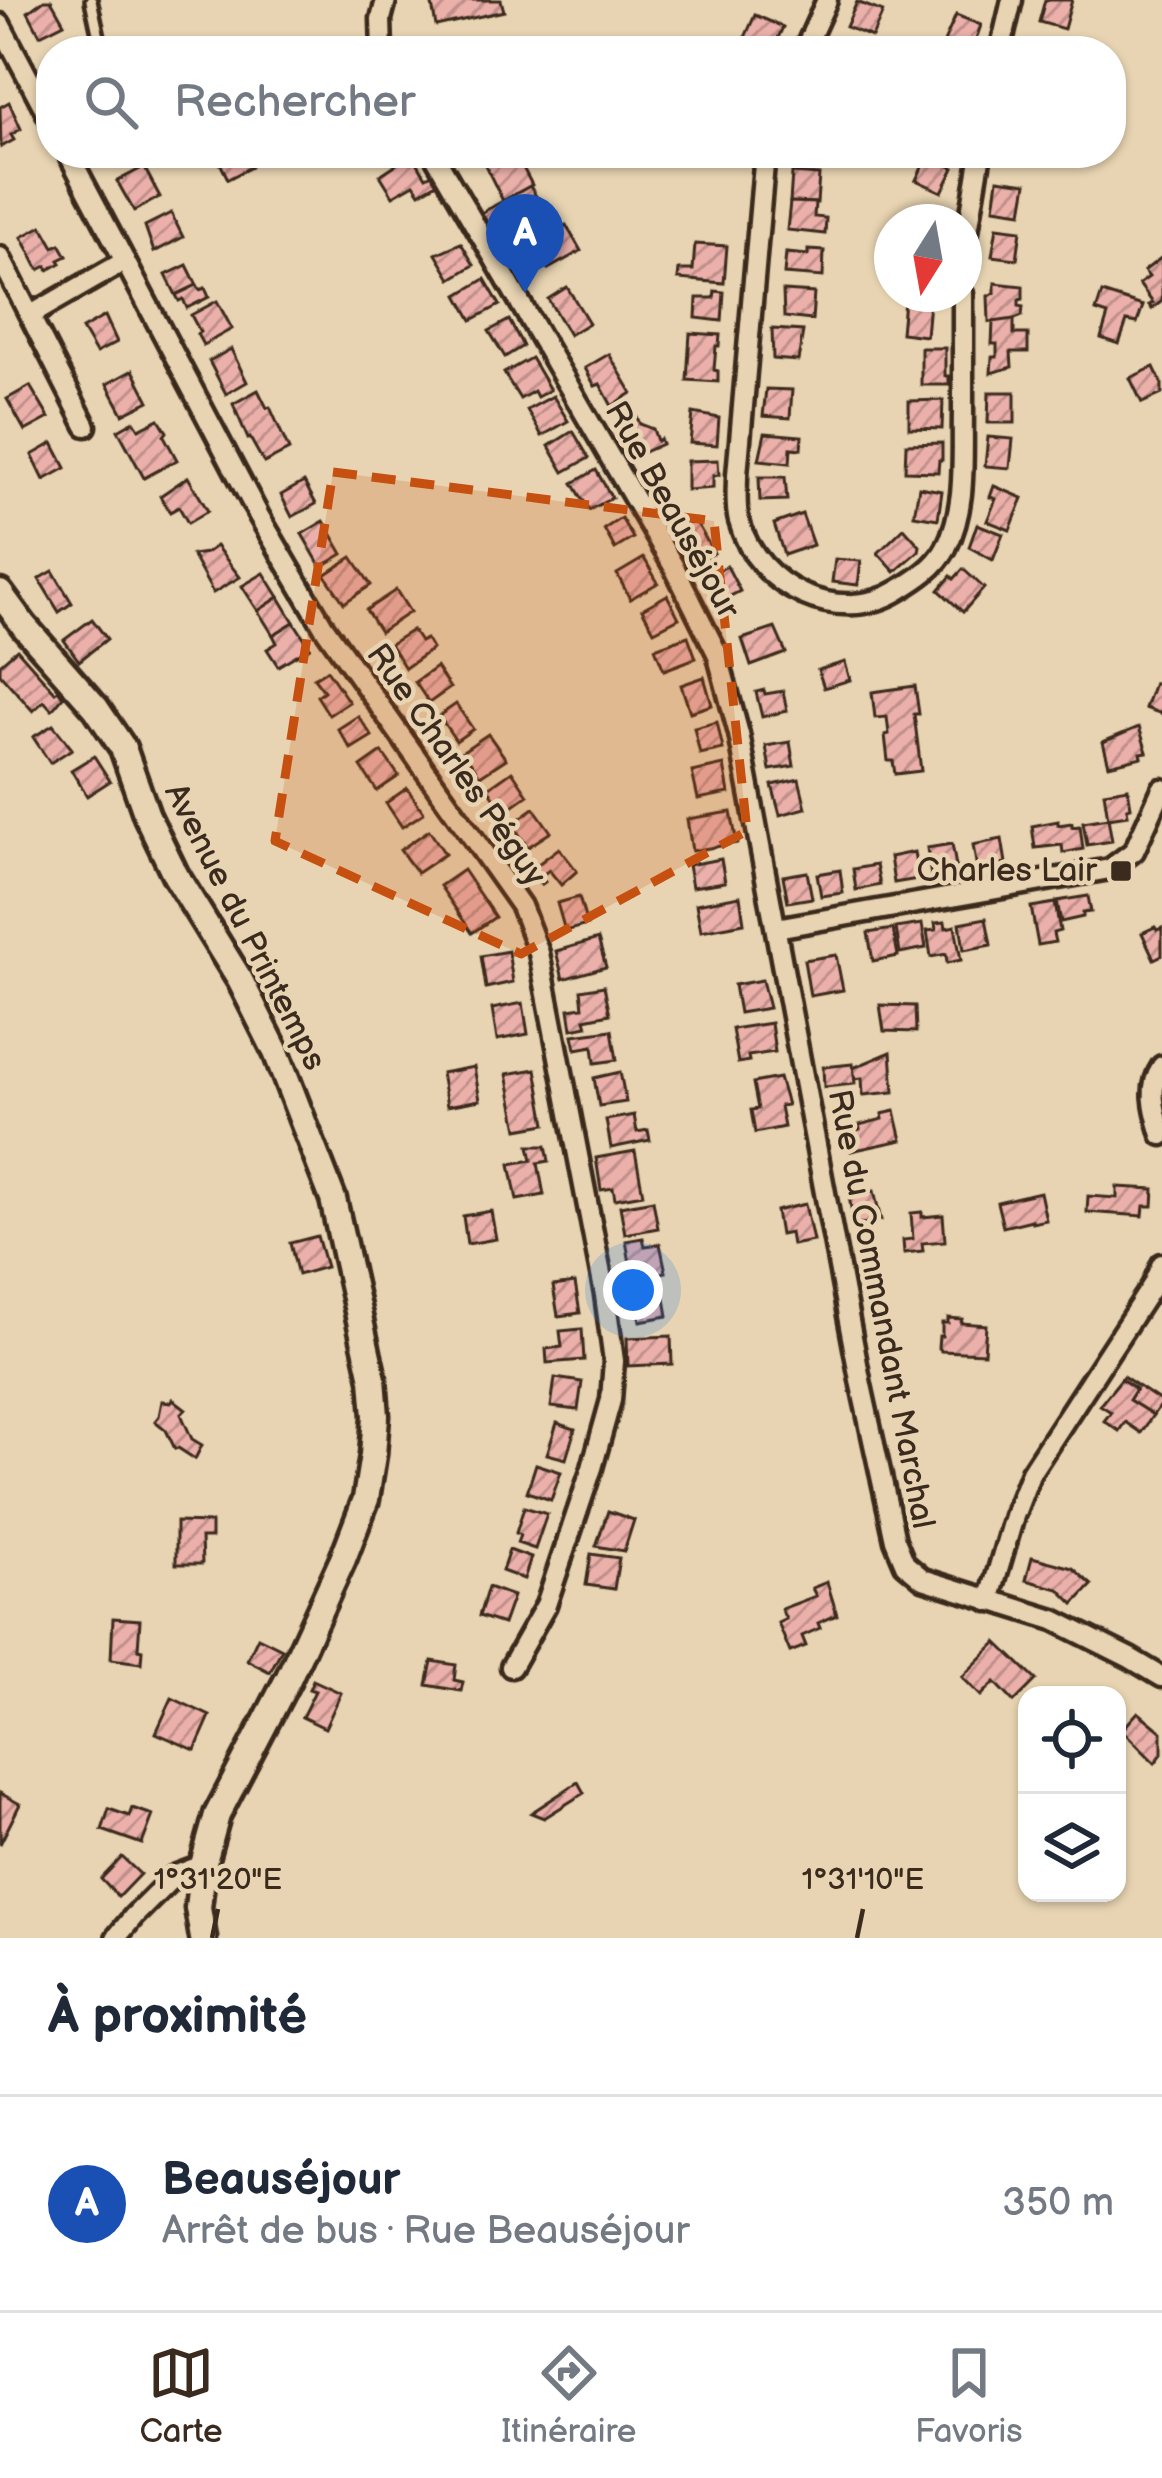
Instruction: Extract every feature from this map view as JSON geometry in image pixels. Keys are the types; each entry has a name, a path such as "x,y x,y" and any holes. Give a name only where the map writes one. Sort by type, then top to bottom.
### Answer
{"street":[{"path":"382,36 386,0"},
{"path":"811,36 827,0"},
{"path":"1004,36 1012,0"},
{"path":"0,24 36,92"},
{"name":"Rue Charles Péguy","path":"76,168 259,516 324,627 521,906 539,953 614,1361 605,1423 546,1605 511,1667"},
{"name":"Rue Beauséjour","path":"442,168 674,567 717,653 740,734 776,928"},
{"path":"764,168 737,476 738,520 755,554 777,580 826,603 854,605 888,597 922,576 944,553 957,522 962,482 963,312"},
{"path":"972,204 978,168"},
{"path":"0,257 86,426"},
{"path":"31,315 125,261"},
{"name":"Avenue du Printemps","path":"0,593 96,708 123,748 147,816 176,876 240,980 276,1052 334,1199 373,1378 376,1416 366,1499 288,1679 217,1815 203,1865 199,1908 203,1938"},
{"path":"776,928 1109,869 1134,851 1162,789"},
{"name":"Rue du Commandant Marchal","path":"776,928 861,1385 895,1540 905,1564 923,1579 1054,1620 1162,1677"},
{"path":"1162,1066 1152,1088 1162,1135"},
{"path":"989,1601 1031,1472 1162,1264"},
{"path":"116,1938 174,1876 203,1865"}],"lane":[{"path":"91,0 99,36"}],"highlighted area":[{"path":"333,472 714,521 747,831 521,954 275,841"}],"building":[{"path":"51,0 64,23 40,35 28,12"},
{"path":"431,0 501,0 504,11 436,26"},
{"path":"1045,0 1072,0 1064,29 1039,22"},
{"path":"857,2 883,12 872,36 846,27"},
{"path":"755,15 783,27 779,36 746,36"},
{"path":"956,15 981,25 977,36 947,36"},
{"path":"9,102 21,129 1,147 0,107"},
{"path":"145,168 160,197 134,211 117,181"},
{"path":"222,168 249,168 228,179"},
{"path":"391,168 421,168 437,183 420,193 414,184 393,196 380,175"},
{"path":"486,168 523,168 532,185 503,201"},
{"path":"922,168 954,168 942,192 916,180"},
{"path":"792,173 819,175 817,203 790,202"},
{"path":"998,179 1027,183 1022,212 994,208"},
{"path":"530,186 548,217 525,231 514,211 488,225 481,213"},
{"path":"790,202 815,203 814,217 826,218 825,234 787,230"},
{"path":"171,213 183,237 154,252 145,226"},
{"path":"566,225 581,251 548,269 531,245"},
{"path":"42,226 54,247 60,244 67,256 48,270 47,266 39,270 22,237"},
{"path":"997,227 1021,230 1017,259 992,256"},
{"path":"461,243 474,265 451,279 436,254"},
{"path":"695,244 727,246 724,283 678,279 679,270 693,270"},
{"path":"808,250 824,251 823,277 784,274 786,253 808,255"},
{"path":"1162,257 1162,301 1152,309 1149,305 1153,303 1139,284 1149,277 1144,271"},
{"path":"187,265 197,285 176,295 166,275"},
{"path":"485,279 500,305 472,320 458,295"},
{"path":"995,283 1023,286 1022,316 989,322 988,296 995,293"},
{"path":"197,285 209,297 187,308 176,295"},
{"path":"567,287 589,323 569,335 548,299"},
{"path":"715,291 724,292 722,321 696,318 697,298 714,298"},
{"path":"783,291 814,293 812,320 784,317"},
{"path":"1102,293 1143,306 1137,323 1127,321 1119,344 1101,338 1108,315 1096,311"},
{"path":"217,301 232,329 203,345 191,315"},
{"path":"903,312 928,312 926,336 901,333"},
{"path":"105,316 117,342 96,353 82,329"},
{"path":"1014,319 1014,334 1028,334 1028,352 1011,352 1012,367 991,373 992,357 997,357 993,322"},
{"path":"509,320 523,346 505,357 489,331"},
{"path":"772,329 803,331 798,361 773,359"},
{"path":"690,333 720,335 714,370 718,382 687,380"},
{"path":"921,348 945,348 949,385 921,385"},
{"path":"231,349 247,382 226,394 209,361"},
{"path":"609,354 632,393 612,406 585,368"},
{"path":"531,358 550,390 537,397 534,391 520,399 504,373"},
{"path":"1154,367 1162,394 1142,403 1130,378"},
{"path":"133,370 149,401 123,414 107,384"},
{"path":"30,386 49,418 25,431 7,399"},
{"path":"766,389 792,390 790,418 763,416"},
{"path":"258,390 289,450 264,463 233,404"},
{"path":"989,392 1015,392 1015,423 988,423"},
{"path":"553,396 568,421 542,436 527,410"},
{"path":"943,400 942,429 909,428 909,401"},
{"path":"693,413 719,418 717,445 690,443"},
{"path":"637,417 662,444 635,456 631,438 620,425"},
{"path":"159,419 177,460 144,478 118,430 134,421 139,429"},
{"path":"573,431 589,458 564,472 549,446"},
{"path":"765,433 802,436 801,449 791,448 790,463 759,460"},
{"path":"988,437 1013,439 1010,468 985,466"},
{"path":"53,443 66,468 44,480 32,455"},
{"path":"942,443 938,472 905,471 906,444"},
{"path":"718,460 719,475 713,476 713,488 687,490 687,461"},
{"path":"596,470 612,498 589,510 573,483"},
{"path":"188,477 208,511 188,523 179,507 170,512 160,496"},
{"path":"759,477 785,477 787,500 760,501"},
{"path":"304,482 316,504 292,517 281,495"},
{"path":"994,486 1023,498 1010,530 987,521 996,499 990,497"},
{"path":"919,487 942,491 938,519 914,515"},
{"path":"802,514 813,545 784,555 774,524"},
{"path":"621,518 633,538 615,549 604,529"},
{"path":"695,520 714,553 696,564 676,531"},
{"path":"324,521 343,554 321,567 302,534"},
{"path":"977,524 1003,534 993,560 969,547"},
{"path":"904,528 919,551 895,572 878,553"},
{"path":"216,546 240,577 213,593 192,555"},
{"path":"352,557 371,585 344,603 325,575"},
{"path":"644,558 658,583 630,599 617,574"},
{"path":"835,559 861,561 858,585 832,582"},
{"path":"727,566 740,591 717,603 704,578"},
{"path":"963,569 984,588 963,612 939,590"},
{"path":"53,571 72,603 59,612 39,579"},
{"path":"264,573 279,597 258,611 242,586"},
{"path":"396,590 410,612 380,632 366,610"},
{"path":"667,595 679,618 654,631 642,609"},
{"path":"279,597 294,622 273,635 258,611"},
{"path":"92,619 107,639 79,661 64,640"},
{"path":"294,622 310,647 278,666 267,649 277,643 273,635"},
{"path":"775,628 786,653 751,666 742,639"},
{"path":"412,630 432,649 405,668 390,644"},
{"path":"688,636 696,658 664,670 655,648"},
{"path":"17,649 63,697 52,710 44,701 33,711 0,674 0,664"},
{"path":"845,662 850,680 824,688 818,670"},
{"path":"436,667 450,688 429,703 415,682"},
{"path":"327,670 349,702 329,715 317,696 324,691 314,678"},
{"path":"704,677 712,705 690,712 681,685"},
{"path":"1154,683 1162,686 1162,714 1145,708"},
{"path":"915,686 921,771 895,774 893,761 888,761 887,717 875,718 872,692"},
{"path":"764,690 765,694 783,691 787,711 762,717 756,692"},
{"path":"456,704 473,729 456,741 439,716"},
{"path":"358,716 372,736 351,749 338,729"},
{"path":"717,722 723,749 700,754 694,728"},
{"path":"53,725 72,749 50,763 33,737"},
{"path":"1139,727 1147,752 1109,765 1103,742"},
{"path":"488,734 506,759 480,776 463,751"},
{"path":"790,742 794,766 770,770 766,746"},
{"path":"382,752 399,776 377,791 361,767"},
{"path":"94,756 110,781 87,796 71,770"},
{"path":"724,765 729,793 698,799 692,772"},
{"path":"512,771 528,795 504,812 488,788"},
{"path":"799,779 806,808 780,815 772,785"},
{"path":"407,788 424,813 402,827 386,803"},
{"path":"1128,788 1128,815 1108,818 1104,792"},
{"path":"534,808 551,832 528,847 512,824"},
{"path":"731,812 737,843 692,851 687,819"},
{"path":"1108,818 1112,841 1087,845 1083,822"},
{"path":"1058,821 1058,825 1080,826 1083,849 1063,853 1062,845 1035,848 1032,826"},
{"path":"429,830 445,854 417,873 400,850"},
{"path":"1002,839 1006,863 977,869 973,845"},
{"path":"952,844 957,872 931,877 927,848"},
{"path":"559,848 577,871 561,885 549,870 541,876 545,882 541,885 530,870"},
{"path":"914,852 918,879 894,883 890,857"},
{"path":"721,859 725,882 692,887 688,865"},
{"path":"876,865 880,885 856,890 853,869"},
{"path":"463,870 495,917 472,933 440,886"},
{"path":"840,870 843,893 821,896 817,874"},
{"path":"807,872 812,898 788,902 783,876"},
{"path":"740,896 744,923 701,931 696,904"},
{"path":"1088,896 1091,912 1061,922 1057,901"},
{"path":"579,897 587,925 565,931 557,903"},
{"path":"1055,903 1060,931 1053,933 1055,942 1038,945 1031,907"},
{"path":"986,918 991,945 964,950 960,923"},
{"path":"945,922 946,928 955,926 961,960 947,963 946,954 931,957 927,931"},
{"path":"922,924 926,948 900,953 896,928"},
{"path":"1162,928 1162,955 1154,959 1142,933"},
{"path":"893,929 898,956 873,961 868,933"},
{"path":"598,939 606,967 563,979 556,951"},
{"path":"508,951 513,982 486,988 481,956"},
{"path":"836,955 843,990 810,996 804,960"},
{"path":"762,980 769,1008 739,1013 734,985"},
{"path":"604,986 610,1014 585,1019 587,1026 572,1029 569,1009 583,1007 581,990"},
{"path":"523,1003 528,1034 497,1040 492,1009"},
{"path":"880,1005 915,1006 916,1032 884,1031"},
{"path":"771,1023 775,1052 748,1056 749,1061 738,1063 732,1029"},
{"path":"612,1030 617,1060 595,1063 593,1046 576,1049 573,1035"},
{"path":"891,1052 894,1092 863,1095 862,1078 854,1079 853,1068"},
{"path":"853,1064 855,1084 824,1087 823,1067"},
{"path":"474,1067 480,1100 447,1106 441,1073"},
{"path":"536,1069 546,1124 518,1129 507,1074"},
{"path":"620,1072 626,1102 599,1106 594,1078"},
{"path":"779,1078 787,1105 780,1106 784,1127 755,1133 751,1110 758,1109 753,1083"},
{"path":"895,1111 902,1140 851,1151 846,1132"},
{"path":"634,1115 637,1132 648,1130 650,1140 611,1148 606,1120"},
{"path":"529,1146 546,1146 549,1161 538,1163 544,1195 517,1200 510,1164 532,1160"},
{"path":"635,1151 643,1194 615,1199 613,1188 601,1190 596,1158"},
{"path":"1117,1187 1154,1189 1153,1206 1144,1206 1143,1216 1087,1212 1088,1196 1117,1198"},
{"path":"874,1191 881,1220 854,1226 849,1196"},
{"path":"1040,1192 1046,1220 1003,1227 997,1202"},
{"path":"653,1200 658,1228 625,1234 620,1206"},
{"path":"805,1204 813,1241 792,1245 790,1233 780,1235 776,1211"},
{"path":"491,1211 496,1239 467,1244 463,1216"},
{"path":"922,1212 922,1217 943,1215 945,1241 922,1243 923,1251 904,1253 903,1240 913,1239 911,1213"},
{"path":"317,1236 326,1267 298,1275 290,1243"},
{"path":"643,1238 645,1246 660,1244 666,1272 650,1275 652,1282 634,1285 626,1241"},
{"path":"575,1283 580,1313 558,1316 553,1286"},
{"path":"633,1285 635,1293 663,1287 668,1316 640,1321 636,1302 622,1305 619,1288"},
{"path":"948,1318 986,1325 984,1353 941,1351 939,1336"},
{"path":"582,1329 584,1360 547,1363 546,1349 562,1347 560,1331"},
{"path":"671,1336 672,1364 628,1366 627,1338"},
{"path":"1123,1376 1162,1402 1153,1415 1129,1400 1136,1389"},
{"path":"555,1378 582,1382 578,1410 551,1407"},
{"path":"1121,1379 1136,1389 1129,1400 1153,1415 1141,1433 1125,1422 1119,1431 1104,1421 1111,1412 1100,1405"},
{"path":"173,1399 186,1409 181,1414 192,1439 202,1445 195,1459 175,1449 166,1430 155,1421 162,1401"},
{"path":"557,1423 575,1429 566,1459 547,1454"},
{"path":"536,1464 561,1472 551,1500 527,1492"},
{"path":"524,1507 547,1514 535,1549 517,1543"},
{"path":"608,1511 634,1520 624,1551 596,1546"},
{"path":"176,1522 211,1523 211,1538 201,1538 202,1564 176,1564"},
{"path":"509,1550 531,1558 524,1579 502,1571"},
{"path":"591,1554 619,1558 614,1589 586,1585"},
{"path":"1032,1557 1073,1568 1092,1585 1074,1604 1059,1589 1026,1580"},
{"path":"827,1582 837,1615 818,1623 820,1628 802,1636 806,1646 790,1652 778,1623 786,1619 781,1609 816,1596 812,1588"},
{"path":"488,1587 513,1596 503,1624 479,1616"},
{"path":"113,1618 140,1620 141,1663 111,1659"},
{"path":"258,1637 282,1649 270,1672 247,1660"},
{"path":"997,1642 1036,1680 1030,1686 1018,1686 1014,1702 995,1682 981,1696 962,1677"},
{"path":"432,1661 456,1665 454,1680 463,1682 461,1691 427,1685"},
{"path":"313,1680 341,1693 325,1728 302,1717 315,1691 309,1689"},
{"path":"172,1698 210,1716 195,1750 156,1733"},
{"path":"1138,1712 1162,1732 1162,1754 1155,1763 1126,1734 1126,1726"},
{"path":"578,1782 584,1793 544,1818 531,1813"},
{"path":"0,1793 20,1804 0,1844"},
{"path":"132,1808 153,1815 142,1844 102,1830 109,1809 129,1816"},
{"path":"122,1857 140,1874 118,1897 101,1879"}],"place":[{"name":"Beauséjour","path":"525,293"},
{"name":"Charles Lair","path":"1121,871"}]}
